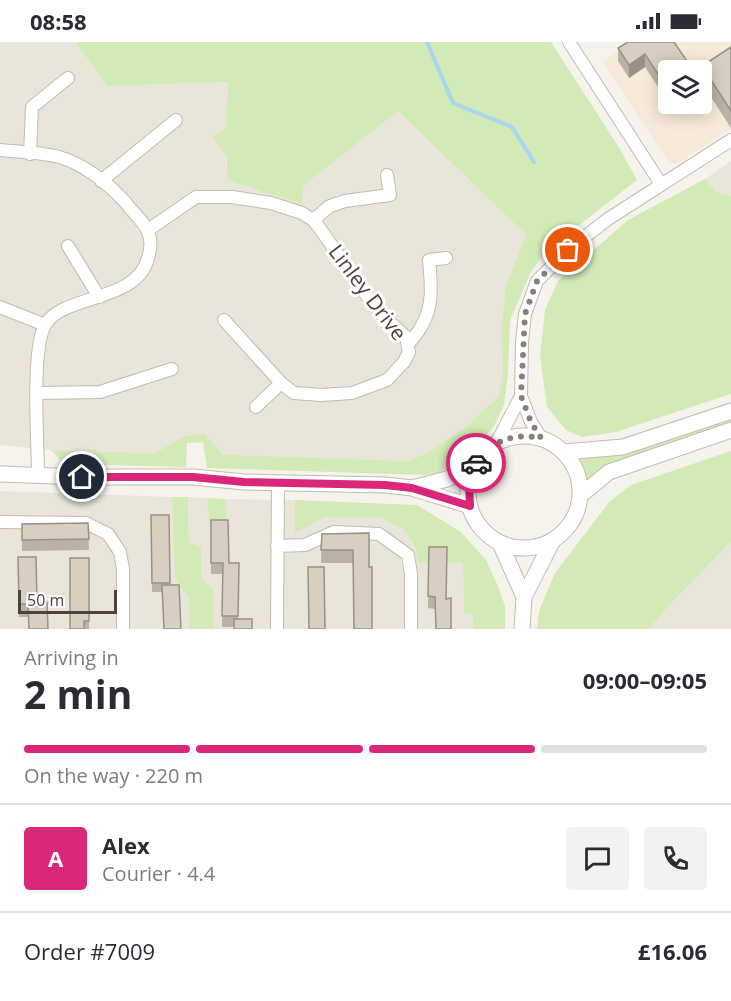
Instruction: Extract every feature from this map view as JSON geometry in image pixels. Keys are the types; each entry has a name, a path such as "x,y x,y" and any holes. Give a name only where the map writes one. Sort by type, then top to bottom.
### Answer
{"street":[{"path":"569,42 661,184"},
{"path":"30,154 32,106 68,78"},
{"path":"101,181 176,120"},
{"path":"541,438 531,422 521,396 525,314 537,281 568,250 600,225 731,140"},
{"path":"0,150 59,157 88,171 118,194 148,230 151,246 147,264 133,281 58,312 45,325 38,352 38,475"},
{"path":"313,220 330,206 345,201 390,195 387,175"},
{"name":"Linley Drive","path":"148,230 196,197 232,197 271,202 302,213 313,220 383,316 405,336 409,352 404,362 387,380 352,393 321,395 294,393 224,320"},
{"path":"68,246 99,297"},
{"path":"408,344 422,326 429,310 431,285 429,260 446,258"},
{"path":"0,307 45,325"},
{"path":"38,393 100,392 172,369"},
{"path":"256,407 282,383"},
{"path":"497,442 521,396"},
{"path":"564,452 623,447 731,411"},
{"path":"581,495 609,472 731,430"},
{"path":"526,435 541,438 564,452 574,465 580,479 581,495 577,513 567,528 553,540 536,547 518,548 500,543 481,527 470,506 469,481 475,465 497,442 526,435"},
{"path":"412,488 447,479 475,465"},
{"path":"0,474 193,477 278,483 385,485 412,488 470,506"},
{"path":"277,629 278,483"},
{"path":"0,522 86,523 108,534 120,552 123,569 123,629"},
{"path":"277,546 305,545 334,532 379,534 408,555 411,574 411,629"},
{"path":"522,629 524,597 553,540"},
{"path":"500,543 524,597"}],"shaded area":[{"path":"0,42 75,42 107,86 228,82 227,180 301,204 303,186 398,111 526,235 506,286 501,329 503,375 498,397 468,425 432,450 409,461 223,455 205,433 185,437 155,453 51,450 0,445"},
{"path":"633,42 731,42 731,129 675,165 669,163 602,62"},
{"path":"731,161 731,196 716,192 705,179"},
{"path":"0,491 172,497 179,587 189,597 189,629 0,629"},
{"path":"188,497 207,498 211,527 226,528 226,499 295,500 295,533 326,517 380,517 404,530 416,548 463,563 464,613 473,614 473,629 214,629 214,621 202,579 201,547 189,543"},
{"path":"731,542 731,629 649,629 673,601"}],"green space":[{"path":"75,42 551,42 620,149 637,180 547,250 531,272 510,320 508,374 504,405 493,428 458,461 438,473 424,475 207,468 203,442 187,443 186,467 64,464 51,450 155,453 185,436 205,433 223,455 409,461 432,450 468,425 498,397 503,375 501,329 506,286 526,235 398,111 303,186 302,204 227,180 227,156 213,138 226,127 228,82 107,86"},
{"path":"705,179 716,192 731,196 731,394 616,432 582,437 566,430 547,407 540,356 545,310 558,281 628,220"},
{"path":"731,416 731,425 588,482 578,459 615,454"},
{"path":"731,451 731,542 649,629 537,629 539,611 555,573 610,501 631,485"},
{"path":"172,497 188,497 189,543 201,547 202,579 214,591 214,629 189,629 189,597 179,587 175,575"},
{"path":"207,498 226,499 226,528 210,527"},
{"path":"295,500 417,505 461,532 486,560 498,586 505,606 505,629 473,629 473,614 464,613 463,563 419,563 416,548 404,530 380,517 326,517 295,533"}],"building":[{"path":"628,42 674,42 686,60 658,60 658,74 645,54 629,65 618,48"},
{"path":"731,47 731,111 712,82 711,60"},
{"path":"151,515 169,515 170,583 152,583"},
{"path":"211,520 228,520 229,563 239,563 238,616 222,616 223,563 211,563"},
{"path":"88,523 89,539 22,540 22,524"},
{"path":"369,533 369,567 372,567 372,629 354,629 353,550 321,550 322,534"},
{"path":"429,547 447,547 446,599 451,598 451,629 436,629 435,597 428,596"},
{"path":"18,557 36,557 37,603 47,602 48,629 29,629 28,604 19,604"},
{"path":"70,558 89,558 89,621 84,621 84,629 70,629"},
{"path":"308,567 324,567 325,629 309,629"},
{"path":"162,585 179,585 181,629 164,629"},
{"path":"234,619 252,619 252,629 234,629"}],"waterway":[{"path":"427,42 453,103 512,127 534,162"}],"way so far":[{"path":"476,463 497,442 526,435 541,438 531,422 521,396 525,314 537,281 568,250"}],"route":[{"path":"82,477 193,477 244,482 385,485 412,488 470,506 469,481 476,463"}]}
